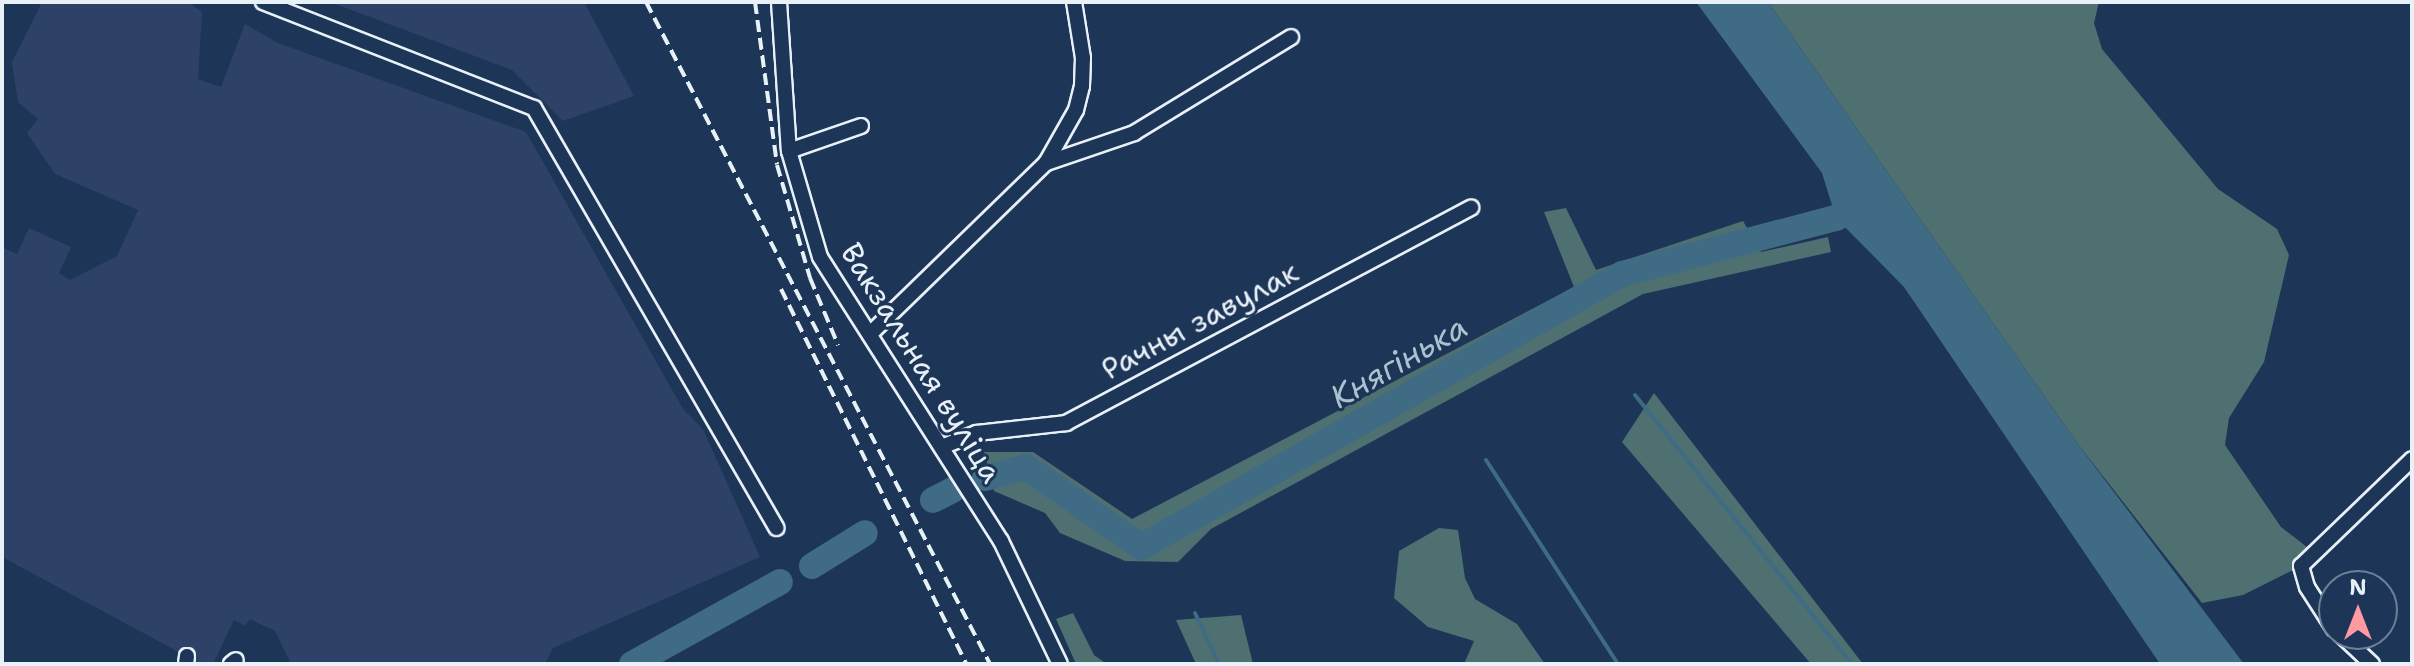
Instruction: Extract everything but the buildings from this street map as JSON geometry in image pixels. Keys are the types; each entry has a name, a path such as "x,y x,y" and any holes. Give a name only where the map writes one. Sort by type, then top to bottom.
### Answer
{"street":[{"path":"263,2 534,108 776,528"},
{"name":"Вакзальная вуліца","path":"779,2 789,151 820,257 872,332 1001,541 1060,664"},
{"path":"872,332 1046,163 1076,110 1082,86 1083,58 1074,2"},
{"path":"1046,163 1134,133 1291,37"},
{"path":"789,151 861,126"},
{"name":"Рачны завулак","path":"944,446 977,433 1066,423 1471,208"},
{"path":"2318,604 2307,587 2301,566 2412,459"},
{"path":"2357,650 2372,664"}],"shaded area":[{"path":"42,2 188,2 202,12 198,79 221,87 245,24 278,43 526,132 683,409 703,429 760,557 553,648 545,664 291,664 275,631 250,619 245,626 234,620 213,664 201,664 2,557 2,247 17,254 29,228 71,247 59,273 70,280 117,256 138,210 55,174 27,133 38,119 18,102 12,62"},
{"path":"330,2 584,2 634,96 563,121 512,70"},
{"path":"1696,2 1768,2 2077,443 2244,664 2160,664 1904,287 1836,218 1822,173"}],"green space":[{"path":"1768,2 2099,2 2094,23 2102,49 2218,189 2277,229 2289,255 2264,362 2229,418 2225,445 2281,527 2312,551 2301,566 2243,595 2202,603 2077,443"},
{"path":"1566,208 1596,270 1743,221 1761,252 1828,237 1831,252 1643,294 1211,529 1178,562 1125,561 1060,533 1045,513 994,491 984,452 1033,452 1132,519 1574,287 1544,212"},
{"path":"1654,393 1863,664 1811,664 1622,442"},
{"path":"1439,528 1458,530 1465,578 1475,599 1517,624 1545,664 1464,664 1474,641 1428,627 1394,598 1399,551"},
{"path":"1073,613 1094,655 1107,664 1076,664 1056,619"},
{"path":"1241,615 1253,664 1196,664 1176,620"}],"waterway":[{"name":"Княгінька","path":"985,478 1026,467 1141,547 1622,274 1836,218 1868,202"},
{"path":"1635,395 1852,664"},
{"path":"1486,460 1618,664"},
{"name":"Княгінька","path":"933,500 953,490"},
{"name":"Княгінька","path":"812,566 865,533"},
{"name":"Княгінька","path":"632,664 780,582"},
{"path":"1195,613 1219,664"}],"railway":[{"path":"646,2 990,664"},
{"path":"755,2 777,165 810,278 838,345"},
{"path":"781,289 966,664"}]}
